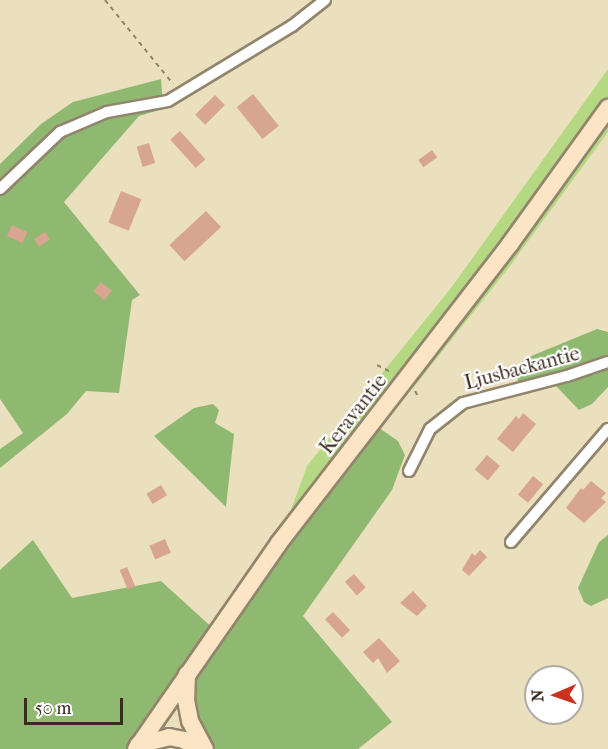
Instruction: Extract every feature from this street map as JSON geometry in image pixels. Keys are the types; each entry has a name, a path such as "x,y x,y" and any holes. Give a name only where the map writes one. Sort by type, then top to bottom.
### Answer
{"main road":[{"name":"Keravantie","path":"137,747 279,543 503,253 608,108"},
{"path":"187,673 188,711 205,749"},
{"path":"137,747 169,737 184,740 198,749"}],"street":[{"path":"0,189 60,132 82,120 157,104 180,94 292,26 325,0"},
{"name":"Ljusbackantie","path":"409,471 430,429 462,403 567,376 608,362"},
{"path":"511,542 608,429"}],"path":[{"path":"105,0 180,94"}],"green space":[{"path":"608,69 608,132 507,270 413,388 372,423 279,543 307,466 451,288"},
{"path":"161,79 163,109 139,116 64,202 140,295 132,300 119,393 86,391 67,414 0,468 0,449 23,433 0,399 0,164 41,124 73,102"},
{"path":"597,329 608,332 608,387 592,404 579,410 556,386 544,382 522,387 518,383 517,372 524,359"},
{"path":"213,404 219,410 215,423 234,434 226,507 154,436 194,408"},
{"path":"372,423 398,441 405,455 392,490 303,616 392,722 358,749 205,749 187,674 136,749 0,749 0,570 33,540 72,598 161,581 216,631"},
{"path":"608,535 608,598 591,606 584,602 578,588 599,542"}],"building":[{"path":"253,94 279,126 262,139 237,107"},
{"path":"215,95 225,105 205,125 195,115"},
{"path":"180,131 205,159 196,168 170,140"},
{"path":"149,143 155,163 143,167 137,147"},
{"path":"432,150 437,157 424,167 418,160"},
{"path":"121,191 141,199 129,231 108,223"},
{"path":"206,211 221,227 184,261 169,245"},
{"path":"12,225 27,232 22,243 7,236"},
{"path":"45,232 50,240 39,247 34,239"},
{"path":"101,282 112,291 104,300 93,291"},
{"path":"523,413 536,424 513,452 497,439 516,416 519,419"},
{"path":"487,455 500,466 488,480 475,470"},
{"path":"533,476 543,484 528,503 518,495"},
{"path":"591,481 606,493 601,498 606,502 584,523 566,508 581,488 583,490"},
{"path":"161,485 167,495 153,504 146,494"},
{"path":"165,539 171,553 155,559 149,546"},
{"path":"480,550 487,557 469,576 462,570 472,553 475,556"},
{"path":"127,567 135,586 128,589 120,570"},
{"path":"354,574 366,588 357,595 345,582"},
{"path":"413,591 427,606 417,616 400,603"},
{"path":"333,612 350,630 342,638 325,620"},
{"path":"379,638 400,661 387,673 378,658 373,663 363,652"}]}
